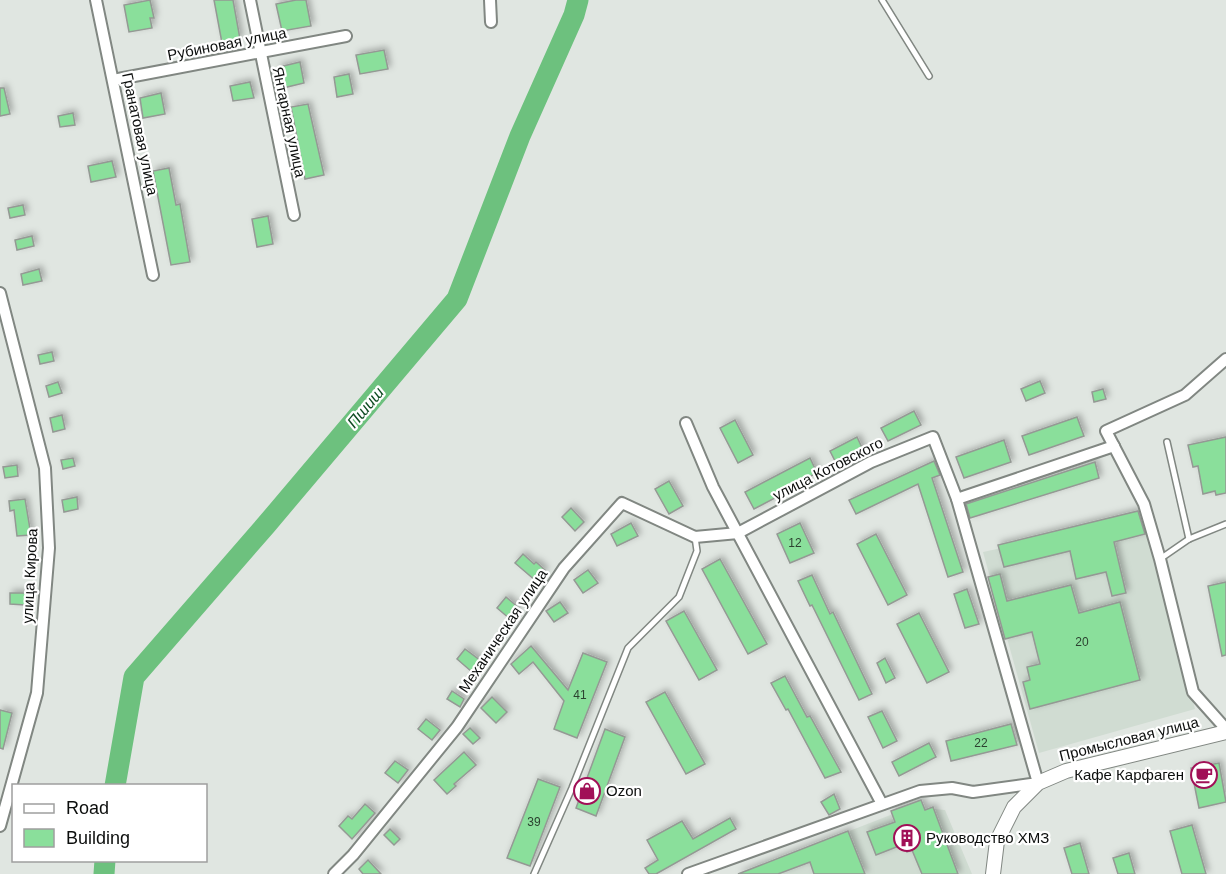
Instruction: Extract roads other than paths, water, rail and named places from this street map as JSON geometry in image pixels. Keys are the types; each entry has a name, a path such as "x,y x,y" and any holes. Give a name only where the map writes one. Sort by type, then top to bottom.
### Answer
{"main road":[{"name":"Промысловая улица","path":"993,874 997,841 1014,807 1038,783 1066,771 1226,731"}],"street":[{"name":"Гранатовая улица","path":"96,0 153,275"},
{"name":"Янтарная улица","path":"249,0 294,215"},
{"path":"490,0 491,22"},
{"name":"Рубиновая улица","path":"113,80 346,36"},
{"name":"улица Кирова","path":"0,293 45,468 49,548 36,693 0,826"},
{"path":"1226,360 1185,395 1106,431 1144,504 1193,692 1226,731"},
{"path":"686,423 713,487 882,804"},
{"name":"улица Котовского","path":"738,533 871,462 933,437 957,499"},
{"path":"688,874 920,791 952,788 974,792 1038,783 957,499 1114,446"},
{"name":"Механическая улица","path":"334,874 353,855 457,727 564,568 622,503 695,537"},
{"path":"695,537 738,533"}],"lane":[{"path":"882,0 928,76"},
{"path":"1167,442 1189,539"},
{"path":"1160,559 1189,539 1226,524"},
{"path":"534,874 572,788 628,648 678,597 697,551 695,537"}],"waterway":[{"name":"Пшиш","path":"115,784 134,677 457,299 520,136 574,15 578,0"},
{"name":"Пшиш","path":"104,874 105,862"}],"place":[{"name":"Кафе Карфаген","path":"1204,775"},
{"name":"Ozon","path":"587,791"},
{"name":"Руководство ХМЗ","path":"907,838"}]}
